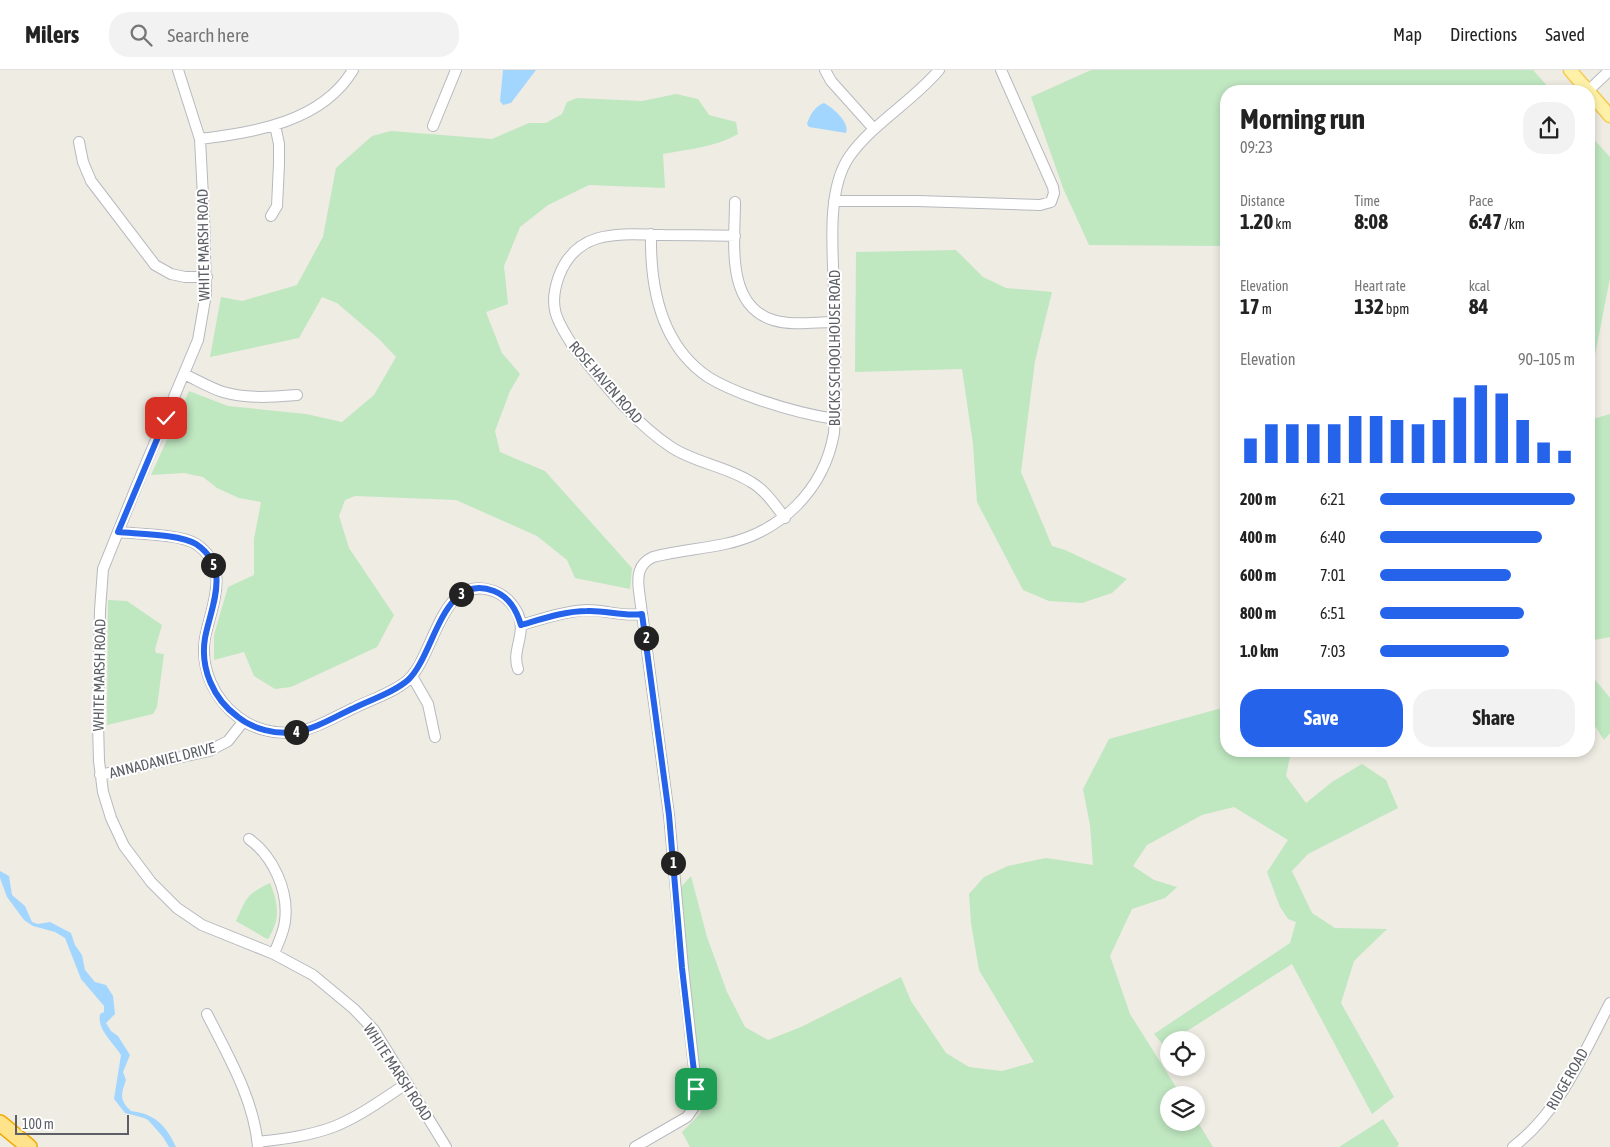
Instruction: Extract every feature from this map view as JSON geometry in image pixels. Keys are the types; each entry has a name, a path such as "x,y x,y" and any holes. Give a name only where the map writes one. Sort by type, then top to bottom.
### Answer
{"highway":[{"path":"0,1123 28,1147"}],"main road":[{"path":"1570,70 1583,85"},
{"path":"1595,99 1610,116"}],"street":[{"name":"WHITE MARSH ROAD","path":"178,70 200,138 206,277 202,324 198,340 103,569 98,723 100,775 106,804 116,831 133,859 163,895 177,908 202,924 274,954 313,975 364,1018 374,1030 446,1147"},
{"path":"200,138 224,136 283,123 317,107 345,83 353,70"},
{"path":"433,126 456,70"},
{"path":"825,70 831,81 874,129"},
{"name":"BUCKS SCHOOLHOUSE ROAD","path":"635,1147 687,1117 694,1107 697,1095 682,968 669,815 639,593 639,571 643,563 649,558 742,540 765,530 785,518 805,497 818,479 832,444 835,419 834,201 837,182 844,166 855,149 874,129 939,70"},
{"path":"834,201 918,201 1040,205 1051,202 1054,194 1053,187 1001,70"},
{"path":"1594,85 1610,70"},
{"path":"270,216 276,206 279,164 279,144 275,124"},
{"path":"79,142 82,162 91,181 155,266 171,274 185,277 206,277"},
{"path":"735,202 737,280 743,295 764,316 782,322 834,322"},
{"path":"651,234 653,274 660,312 673,341 686,358 708,376 736,392 812,416 835,419"},
{"name":"ROSE HAVEN ROAD","path":"735,236 608,235 585,243 567,259 562,267 555,287 553,298 554,310 573,346 636,419 653,435 688,457 752,482 771,500 785,518"},
{"path":"184,374 222,392 244,396 271,397 297,395"},
{"path":"118,532 184,538 196,544 212,561 216,572 217,585 216,598 205,639 205,663 208,679 226,707 243,722 270,732 295,732 314,726 394,689 412,676 426,654 445,610 452,601 463,593 475,589 488,589 504,596 518,614 521,625 520,638 514,659 518,669"},
{"path":"521,625 586,610 634,615 642,614"},
{"path":"412,676 428,704 435,737"},
{"name":"ANNADANIEL DRIVE","path":"100,775 209,750 228,741 243,722"},
{"path":"249,839 260,846 268,856 284,898 286,910 285,924 274,954"},
{"name":"RIDGE ROAD","path":"1513,1147 1536,1127 1557,1099 1610,1003"},
{"path":"207,1014 247,1098 258,1144 291,1138 332,1127 356,1116 406,1084"}],"green space":[{"path":"1091,70 1533,70 1547,85 1220,85 1220,246 1089,245 1063,188 1031,97"},
{"path":"676,94 698,99 709,115 736,122 738,134 711,145 663,154 665,188 589,185 548,205 520,227 504,266 508,304 486,312 502,353 520,374 510,391 495,431 500,452 545,471 632,568 630,589 575,578 567,560 537,536 456,500 355,496 345,500 339,516 349,548 394,615 377,647 291,687 275,689 254,676 244,652 214,660 214,635 228,587 254,575 254,539 261,502 239,498 217,488 203,477 184,473 151,475 189,391 228,406 306,414 342,422 374,395 396,357 379,339 337,303 322,297 299,338 210,357 221,297 242,301 297,285 323,237 336,168 372,136 391,131 492,139 529,123 546,123 562,114 567,102 577,98 642,101"},
{"path":"1595,141 1610,157 1610,278 1595,355"},
{"path":"956,250 983,277 1006,288 1052,292 1035,361 1021,472 1052,546 1065,550 1127,579 1112,593 1082,603 1049,601 1023,590 977,502 973,444 962,369 855,372 856,252"},
{"path":"1610,414 1610,637 1595,640 1595,418"},
{"path":"108,600 127,601 162,625 155,649 156,653 164,654 157,707 153,714 107,725"},
{"path":"1595,679 1610,698 1610,733 1604,740 1595,726"},
{"path":"1220,709 1220,757 1290,757 1286,776 1306,803 1332,782 1362,764 1386,780 1398,808 1308,854 1292,871 1312,913 1335,928 1387,929 1354,961 1341,1003 1394,1097 1372,1114 1292,964 1187,1031 1160,1031 1160,1041 1154,1034 1290,943 1296,922 1288,919 1280,907 1267,872 1288,840 1234,807 1202,815 1147,845 1133,866 1154,880 1177,887 1165,898 1132,909 1110,956 1130,1014 1160,1062 1160,1076 1169,1076 1175,1086 1160,1086 1160,1131 1203,1131 1213,1147 690,1147 682,1132 701,1113 681,887 691,876 707,937 727,992 745,1027 768,1040 801,1027 901,977 911,1001 946,1053 969,1067 1002,1071 1034,1062 979,970 971,923 969,894 984,877 1008,866 1046,858 1093,865 1090,825 1083,789 1109,739"},
{"path":"270,883 275,899 277,916 274,928 267,939 236,921 242,907 251,894"},
{"path":"1383,1119 1399,1144 1397,1147 1339,1147"}],"water":[{"path":"503,70 536,70 511,103 503,105 500,101"},
{"path":"824,103 832,108 846,124 846,133 809,127 807,124 811,114 818,106"},
{"path":"0,871 9,876 12,895 25,906 32,922 38,924 50,922 71,933 75,945 82,955 85,970 95,982 106,985 113,996 115,1014 106,1023 111,1031 118,1036 130,1055 123,1072 126,1080 122,1093 124,1103 131,1111 147,1115 159,1122 176,1147 169,1147 148,1120 125,1113 114,1099 121,1055 103,1031 100,1014 104,1012 104,1006 81,979 65,938 55,932 33,926 24,920 7,897 0,878"}],"route":[{"path":"166,418 118,532 184,538 196,544 212,561 216,572 217,585 216,598 205,639 204,654 208,679 226,707 243,722 270,732 295,732 314,726 394,689 406,682 420,665 445,610 452,601 463,593 475,589 488,589 504,596 518,614 521,625 586,610 634,615 642,614 669,815 682,968 696,1089"}]}
